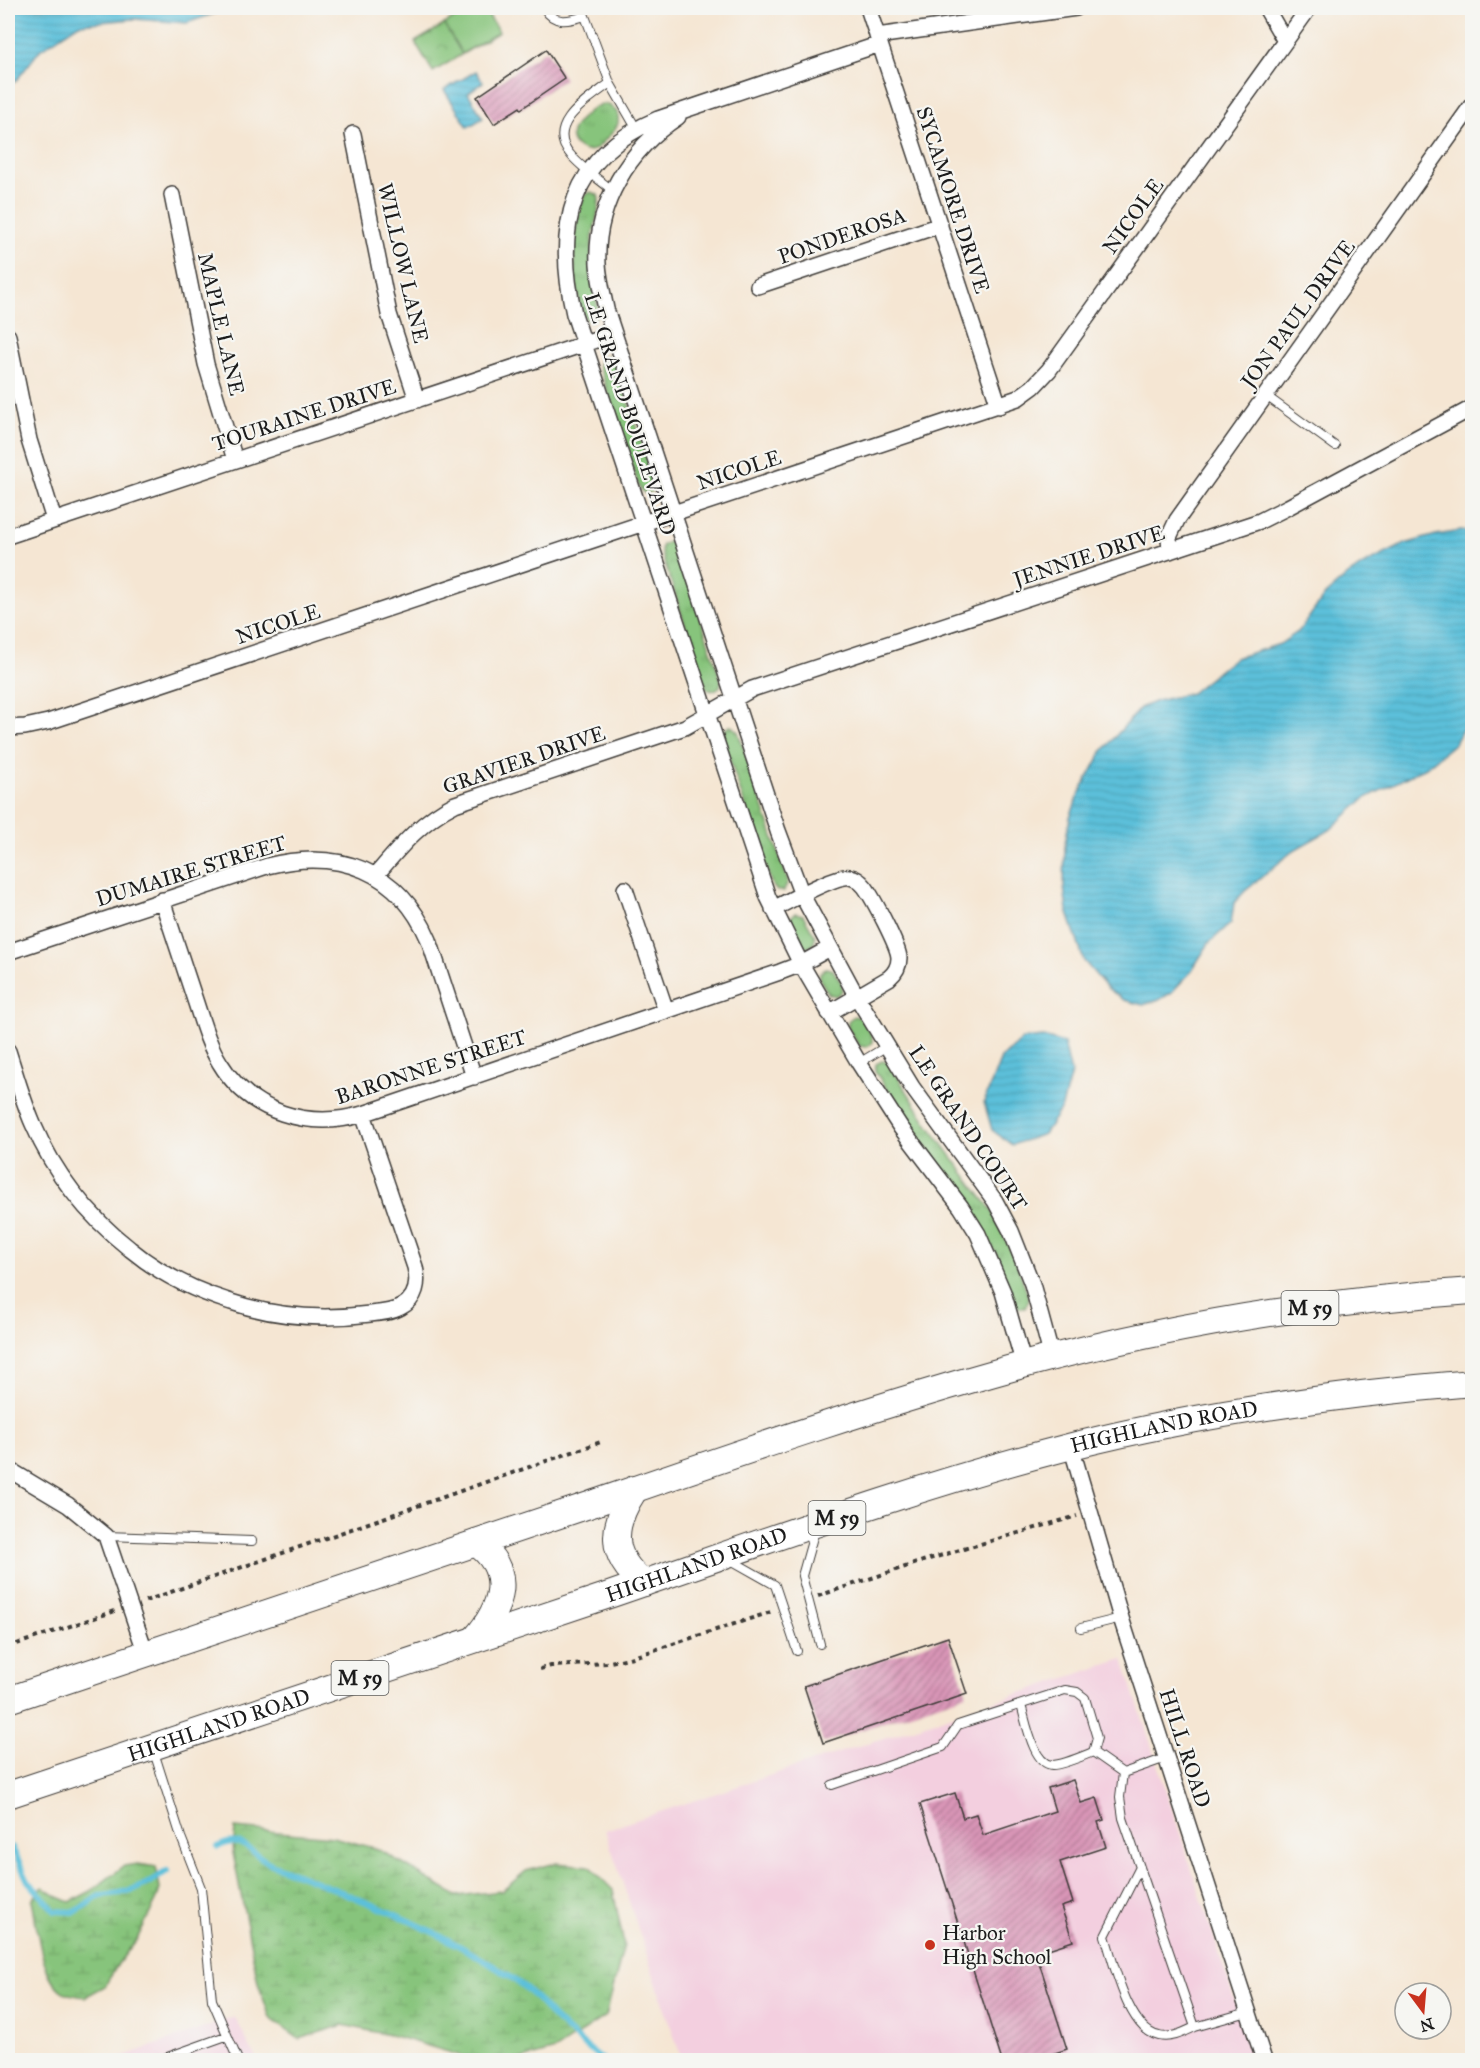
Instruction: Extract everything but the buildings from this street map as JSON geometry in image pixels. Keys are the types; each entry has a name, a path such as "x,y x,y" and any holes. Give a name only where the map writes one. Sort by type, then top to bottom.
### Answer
{"highway":[{"name":"M 59","path":"8,1700 635,1489 905,1400 1024,1365 1148,1336 1260,1315 1344,1302 1473,1291"},
{"name":"HIGHLAND ROAD","path":"8,1795 817,1524 1071,1446 1177,1422 1252,1409 1404,1388 1473,1383"},
{"path":"635,1489 620,1516 617,1544 626,1566 644,1583"},
{"path":"475,1639 489,1623 500,1596 501,1583 494,1559 476,1543"}],"street":[{"name":"SYCAMORE DRIVE","path":"868,8 999,406"},
{"name":"LE GRAND BOULEVARD","path":"706,715 570,298 566,251 573,205 589,171 610,147 636,128 691,110 879,40 1076,8"},
{"path":"1266,8 1285,41"},
{"name":"NICOLE","path":"8,728 48,722 999,406 1024,395 1049,370 1309,8"},
{"name":"JON PAUL DRIVE","path":"1170,551 1168,542 1170,530 1473,105"},
{"name":"LE GRAND BOULEVARD","path":"691,110 669,123 643,146 625,168 613,191 601,228 598,261 606,309 734,698"},
{"name":"WILLOW LANE","path":"353,135 389,314 417,400"},
{"name":"MAPLE LANE","path":"172,195 206,364 235,460"},
{"name":"PONDEROSA","path":"758,286 940,225"},
{"name":"TOURAINE DRIVE","path":"8,536 614,334"},
{"path":"8,336 29,440 54,520"},
{"name":"JENNIE DRIVE","path":"706,715 752,689 1273,515 1473,408"},
{"name":"LE GRAND COURT","path":"734,698 778,831 802,895 857,997 887,1046 928,1111 1004,1216 1026,1264 1052,1358"},
{"path":"706,715 753,858 773,909 801,964 859,1063 902,1128 961,1207 978,1234 1002,1292 1024,1365"},
{"name":"GRAVIER DRIVE","path":"376,875 416,830 443,810 685,727 706,715"},
{"name":"DUMAIRE STREET","path":"8,952 267,866 303,859 346,863 376,875 391,886 405,900 425,929 474,1077"},
{"path":"773,909 845,876 858,880 867,891 897,950 899,960 897,969 889,978 829,1013"},
{"path":"625,889 666,1011"},
{"name":"BARONNE STREET","path":"162,900 213,1052 237,1085 264,1106 288,1116 322,1121 341,1120 363,1114 474,1077 801,964 830,948"},
{"path":"8,1051 28,1112 52,1162 80,1200 114,1236 151,1265 192,1287 231,1302 273,1312 330,1317 391,1311 405,1305 415,1292 417,1280 415,1267 363,1114"},
{"name":"HILL ROAD","path":"1071,1446 1121,1618 1264,2061"},
{"path":"8,1469 68,1505 106,1536 146,1654"}],"lane":[{"path":"544,8 550,15 560,20 569,21 585,16"},
{"path":"582,8 610,83 636,128"},
{"path":"610,83 573,113 562,130 562,137 567,150 613,191"},
{"path":"1265,395 1335,446"},
{"path":"859,1063 887,1046"},
{"path":"817,1524 802,1576 820,1644"},
{"path":"106,1536 252,1541"},
{"path":"723,1556 775,1585 797,1652"},
{"path":"1081,1628 1121,1618"},
{"path":"832,1785 943,1747 958,1725 1065,1690 1077,1692 1085,1698 1097,1738 1093,1752"},
{"path":"1021,1705 1036,1752 1044,1762 1054,1765 1093,1752"},
{"path":"152,1748 201,1888 212,2000 238,2061"},
{"path":"1093,1752 1123,1773"},
{"path":"1123,1773 1166,1758"},
{"path":"1123,1773 1120,1797 1123,1818 1195,2027"},
{"path":"1140,1867 1105,1936 1131,2012 1142,2028 1159,2036 1176,2035 1195,2027 1248,2012"},
{"path":"159,2061 226,2037"}],"path":[{"path":"8,1647 601,1442"},
{"path":"822,1594 929,1559 1064,1520"},
{"path":"540,1669 550,1666 606,1663 633,1657 771,1612"}],"shaded area":[{"name":"Harbor High School","path":"1123,1659 1254,2060 682,2060 605,1830"},
{"path":"235,2017 257,2060 113,2060"}],"green space":[{"path":"472,8 484,8 499,32 433,72 415,42"},
{"path":"472,8 484,8 499,32 462,54 444,24"},
{"path":"604,104 617,112 617,126 597,148 585,151 577,147 572,136 578,121 596,106"},
{"path":"591,192 598,195 599,199 591,251 598,313 591,321 586,319 578,298 574,250 584,195"},
{"path":"607,355 611,356 615,362 655,483 654,490 649,493 644,493 639,487 599,366 600,359"},
{"path":"668,542 675,544 677,548 721,680 716,690 706,688 661,552 662,545"},
{"path":"730,726 738,732 788,881 784,891 777,891 772,885 722,737 724,730"},
{"path":"795,913 803,915 815,936 814,943 809,948 802,946 790,925 790,918"},
{"path":"826,968 833,970 842,984 842,991 836,996 829,994 820,980 820,973"},
{"path":"854,1016 861,1018 872,1036 872,1043 866,1047 859,1046 848,1028 848,1021"},
{"path":"882,1061 889,1063 927,1123 992,1211 1017,1264 1029,1299 1025,1308 1019,1308 1014,1303 998,1258 978,1218 912,1128 875,1071 876,1064"},
{"path":"235,1828 333,1837 378,1849 456,1896 502,1891 526,1871 556,1863 589,1866 613,1890 624,1945 606,2016 555,2050 520,2060 475,2060 398,2037 343,2025 299,2039 270,2018 258,1983 233,1853"},
{"path":"138,1864 156,1867 160,1888 137,1939 105,1986 85,1997 62,1991 55,1984 44,1962 32,1900 43,1887 70,1902 91,1891 124,1866"}],"water":[{"path":"8,8 230,8 187,23 134,19 79,24 40,50 16,81 8,86"},
{"path":"476,71 483,82 468,93 483,118 468,127 444,90"},
{"path":"1472,531 1472,712 1455,743 1426,767 1364,799 1330,830 1294,850 1244,892 1234,903 1231,923 1209,943 1190,973 1171,993 1143,1005 1124,1000 1107,988 1084,961 1067,910 1064,887 1065,843 1070,817 1079,794 1102,752 1140,708 1157,701 1191,693 1235,658 1280,644 1299,631 1325,595 1363,565 1405,544 1436,535"},
{"path":"1043,1037 1064,1043 1071,1073 1062,1107 1044,1134 1012,1145 992,1130 984,1102 1001,1058 1023,1039"}],"waterway":[{"path":"218,1847 234,1842 241,1844 267,1862 402,1918 464,1949 523,1986 563,2027 603,2060"},
{"path":"12,1847 28,1881 55,1911 75,1912 101,1895 138,1888 167,1871"}],"place":[{"name":"Harbor High School","path":"930,1945"}]}
